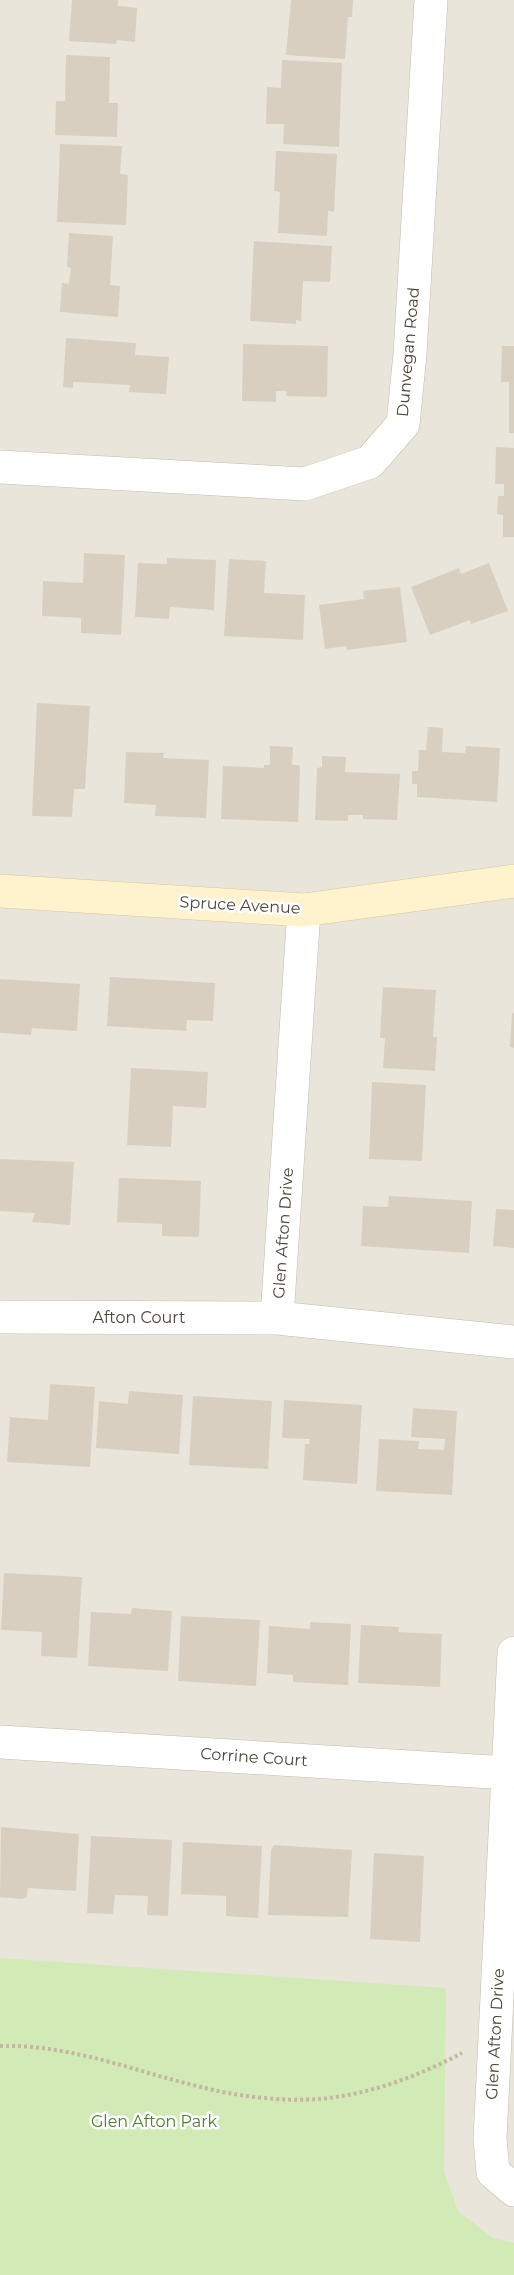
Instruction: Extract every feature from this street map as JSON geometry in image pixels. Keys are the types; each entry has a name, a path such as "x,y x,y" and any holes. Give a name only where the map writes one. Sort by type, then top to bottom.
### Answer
{"street":[{"name":"Dunvegan Road","path":"0,467 305,484 370,462 403,424 410,354 431,0"},
{"name":"Spruce Avenue","path":"0,891 304,910 514,881"},
{"name":"Glen Afton Drive","path":"304,910 277,1318 514,1342"},
{"name":"Afton Court","path":"0,1317 277,1318"},
{"name":"Glen Afton Drive","path":"514,1653 490,2139 493,2172 514,2190"},
{"name":"Corrine Court","path":"0,1742 508,1773"}],"path":[{"path":"0,2046 29,2045 77,2052 203,2088 262,2097 319,2099 376,2087 434,2068 496,2036"}],"shaded area":[{"path":"0,0 514,0 514,2275 0,2275"}],"green space":[{"name":"Glen Afton Park","path":"0,1958 446,1988 444,2171 458,2211 493,2238 514,2243 514,2275 0,2275"}],"building":[{"path":"72,0 118,0 118,6 137,8 135,42 117,40 116,44 69,41"},
{"path":"291,0 353,0 352,17 348,17 345,59 286,55"},
{"path":"66,55 110,57 109,103 118,103 117,137 55,135 56,101 65,101"},
{"path":"282,60 342,63 339,147 283,144 284,124 266,124 267,87 281,88"},
{"path":"60,144 122,146 120,174 128,175 126,225 57,222"},
{"path":"276,151 337,154 334,212 328,211 327,236 278,233 280,192 274,191"},
{"path":"69,233 113,236 110,285 120,286 118,317 60,312 62,283 69,284 71,268 67,267"},
{"path":"254,241 332,246 330,282 303,281 301,321 296,320 296,324 250,321"},
{"path":"66,338 136,343 135,355 169,357 166,394 129,392 130,385 73,382 73,388 63,387"},
{"path":"243,344 328,346 327,397 286,396 287,391 276,391 276,402 242,401"},
{"path":"502,346 514,346 514,433 509,433 509,382 501,382"},
{"path":"496,447 514,448 514,537 503,537 503,515 497,514 498,496 504,496 504,484 495,484"},
{"path":"84,553 125,555 121,635 81,633 81,618 42,616 43,581 83,583"},
{"path":"167,558 216,560 214,610 170,607 169,619 135,617 138,563 167,564"},
{"path":"229,559 266,561 264,593 305,595 303,640 224,636"},
{"path":"489,563 508,611 471,624 470,620 430,635 411,587 459,568 461,574"},
{"path":"400,587 407,642 347,650 346,646 325,649 319,605 364,599 363,591"},
{"path":"37,703 90,706 85,789 74,789 72,817 32,816"},
{"path":"428,727 443,728 442,752 465,753 466,746 500,748 497,802 417,797 417,784 412,784 412,771 418,771 419,750 426,750"},
{"path":"270,746 293,747 292,765 299,765 300,769 298,822 221,819 223,766 264,768 264,765 270,765"},
{"path":"126,752 164,753 163,758 209,760 206,818 155,816 156,805 124,803"},
{"path":"322,756 346,757 345,772 400,774 397,820 363,819 363,815 348,815 348,821 315,820 317,768 322,767"},
{"path":"110,977 215,983 213,1021 187,1020 186,1031 107,1026"},
{"path":"0,979 80,984 77,1031 32,1028 31,1035 0,1033"},
{"path":"383,987 436,990 433,1037 437,1037 435,1071 383,1068 385,1038 380,1038"},
{"path":"512,1013 514,1013 514,1048 510,1047"},
{"path":"131,1068 208,1072 206,1108 173,1106 171,1147 127,1145"},
{"path":"372,1082 426,1085 422,1161 369,1159"},
{"path":"0,1159 74,1162 70,1225 32,1222 35,1213 0,1211"},
{"path":"119,1178 201,1181 199,1237 162,1236 162,1224 117,1222"},
{"path":"389,1196 472,1201 469,1253 361,1246 363,1206 388,1207"},
{"path":"496,1209 514,1210 514,1248 493,1246"},
{"path":"50,1384 95,1387 90,1467 7,1462 10,1417 48,1420"},
{"path":"129,1391 183,1395 179,1454 96,1448 99,1401 128,1404"},
{"path":"193,1396 272,1401 268,1469 189,1465"},
{"path":"284,1400 362,1405 357,1484 303,1480 305,1444 309,1444 310,1439 282,1438"},
{"path":"413,1408 457,1411 452,1495 376,1491 379,1439 419,1441 418,1449 444,1450 445,1439 411,1437"},
{"path":"4,1573 82,1577 77,1658 41,1656 42,1632 1,1630"},
{"path":"132,1608 172,1611 168,1671 88,1666 91,1612 131,1614"},
{"path":"181,1616 260,1620 256,1686 178,1681"},
{"path":"310,1622 351,1624 348,1685 293,1682 293,1675 267,1673 269,1626 310,1629"},
{"path":"361,1625 399,1627 398,1632 442,1634 440,1687 358,1683"},
{"path":"1,1827 79,1834 76,1891 28,1888 27,1897 22,1899 0,1897"},
{"path":"91,1836 172,1840 168,1916 147,1915 148,1896 115,1895 113,1914 87,1913"},
{"path":"183,1842 262,1846 258,1918 226,1916 226,1896 181,1894"},
{"path":"274,1845 352,1850 348,1917 268,1915 271,1850"},
{"path":"374,1853 424,1856 420,1942 370,1939"}]}
